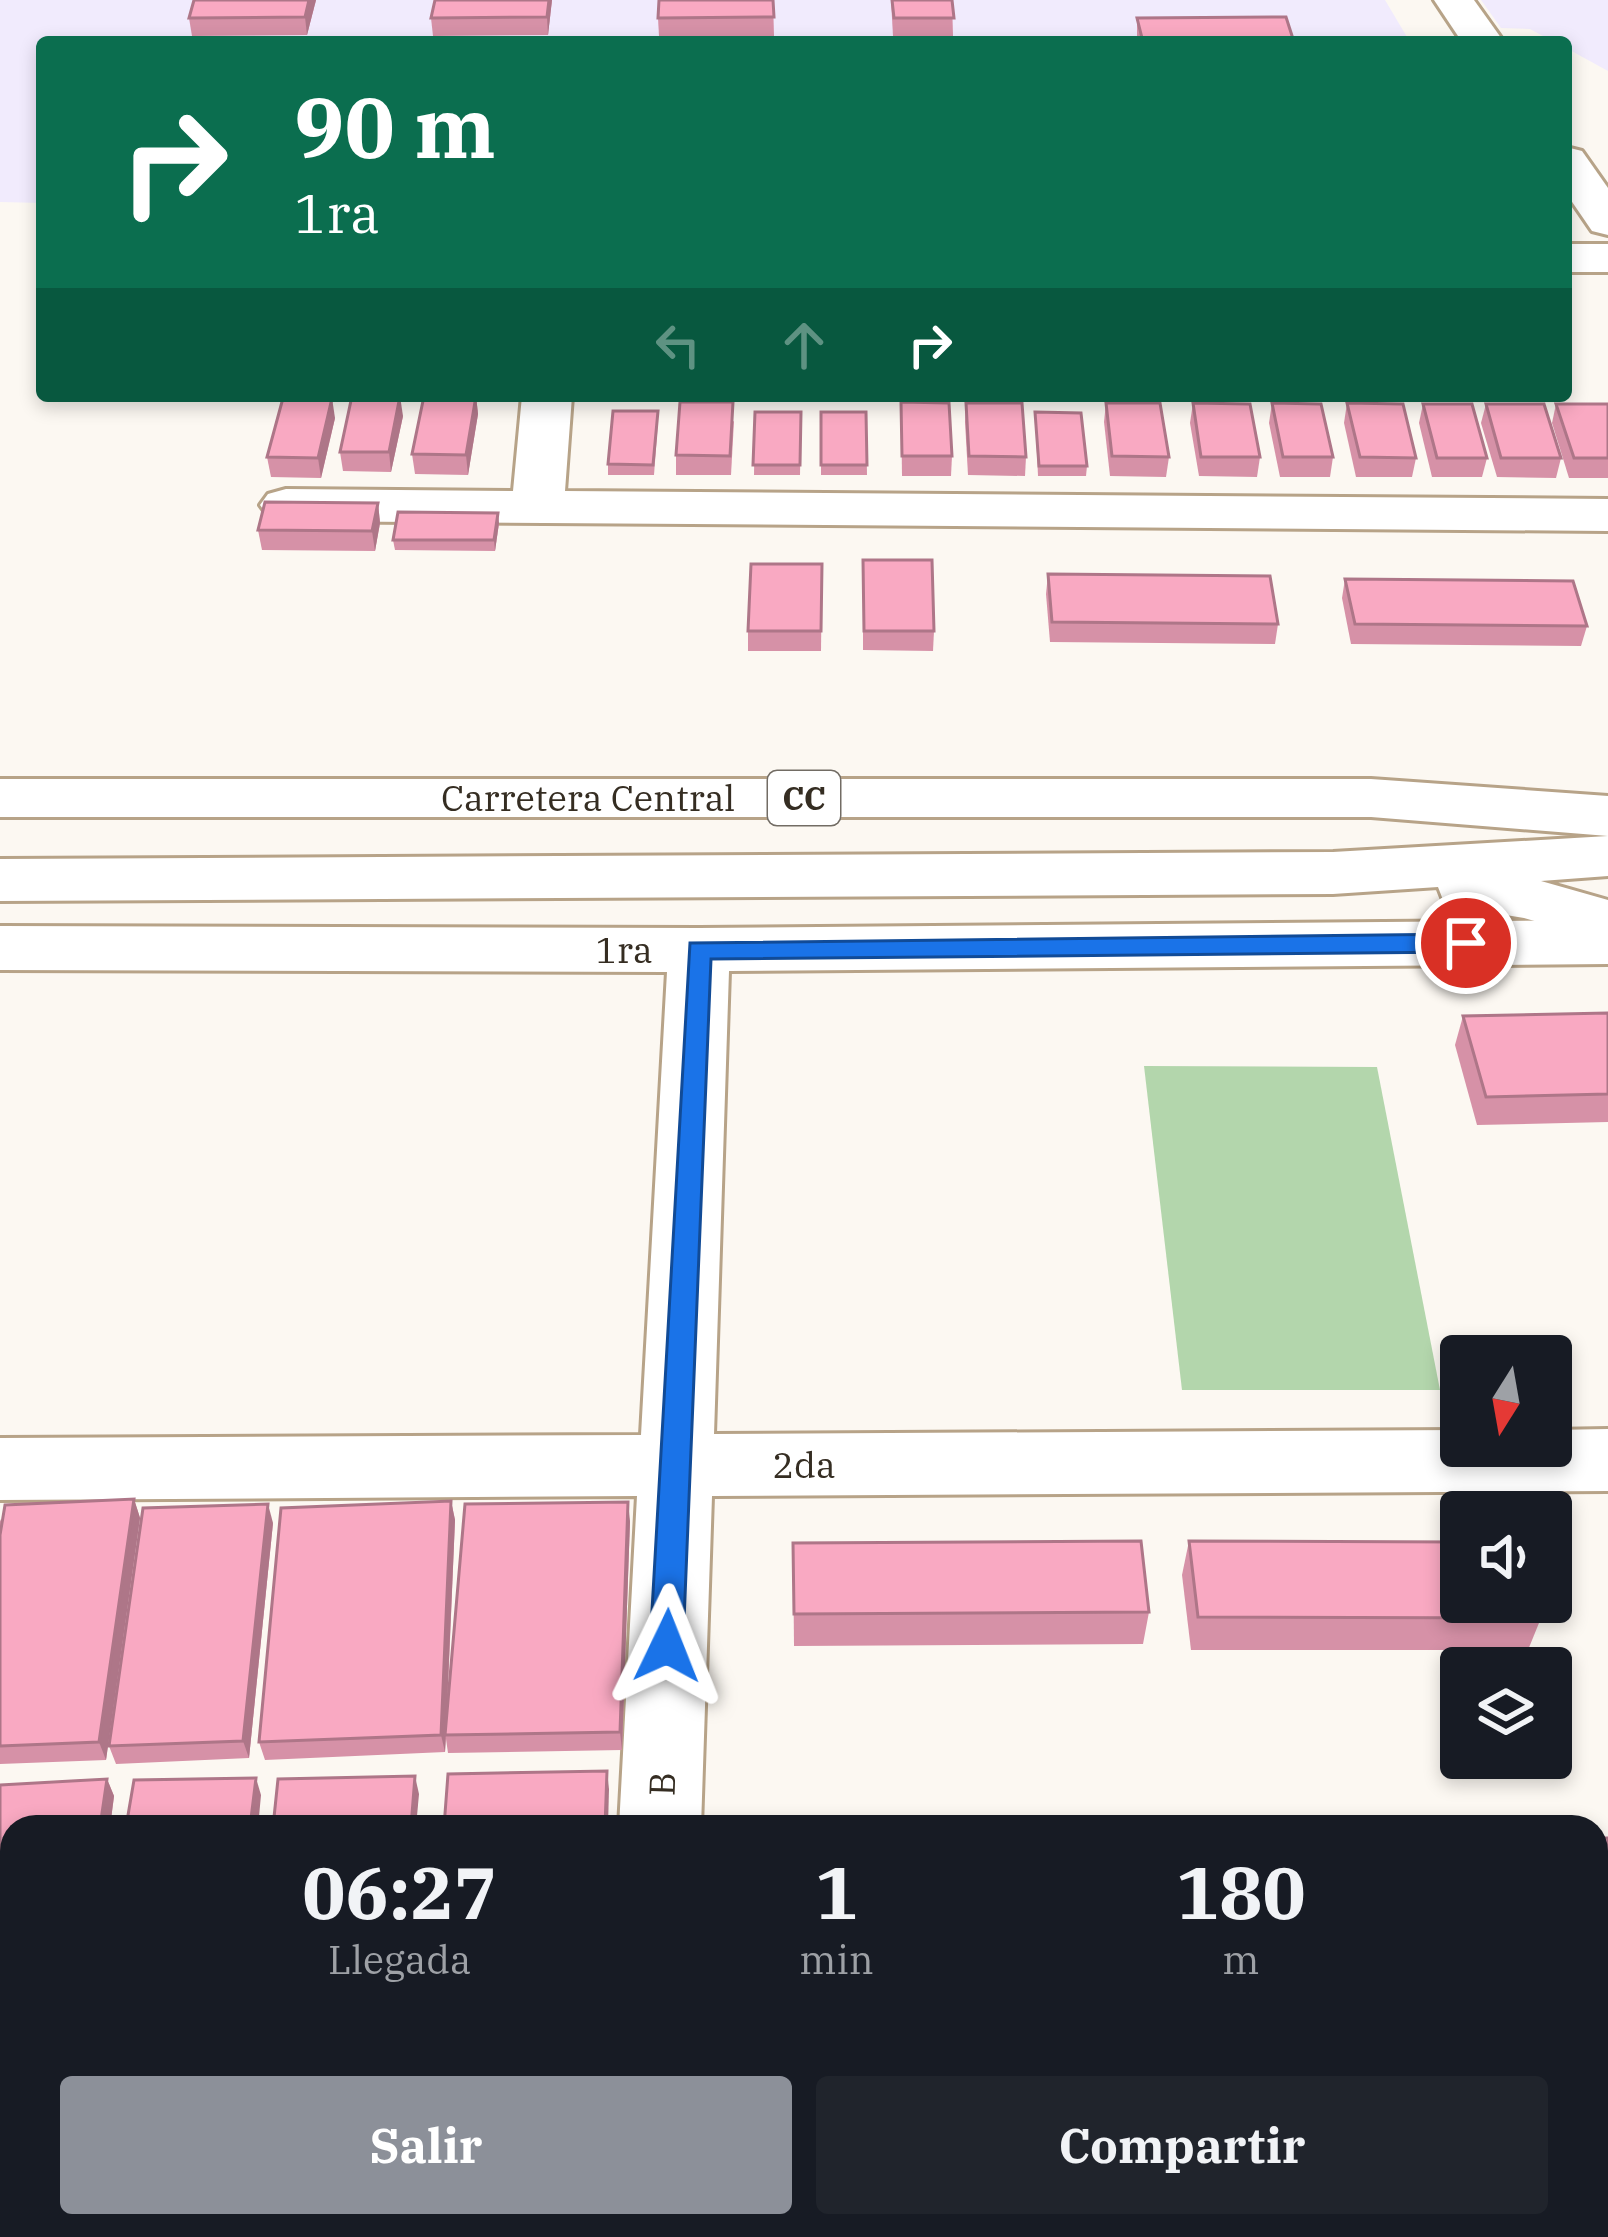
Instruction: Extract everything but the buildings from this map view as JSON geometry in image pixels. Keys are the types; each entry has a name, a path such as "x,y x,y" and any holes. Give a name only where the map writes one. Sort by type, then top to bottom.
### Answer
{"street":[{"path":"1454,0 1479,36"},
{"path":"1572,169 1608,220"},
{"path":"1572,258 1608,258"},
{"path":"538,507 547,402"},
{"path":"278,505 1608,514"},
{"name":"Carretera Central","path":"0,798 1372,798 1608,816"},
{"name":"CC","path":"0,880 1333,873 1608,856"},
{"path":"1333,873 1525,897 1608,921"},
{"name":"1ra","path":"0,948 699,950 1608,942"},
{"name":"B","path":"660,1815 699,950"},
{"name":"2da","path":"0,1469 1608,1460"}],"shaded area":[{"path":"0,0 1385,0 1406,36 36,36 36,203 0,202"},
{"path":"1481,0 1608,0 1608,71 1572,51 1572,36 1501,28"}],"green space":[{"path":"1144,1066 1377,1067 1440,1390 1182,1390"}],"route":[{"path":"667,1646 699,950 1466,943"}]}
